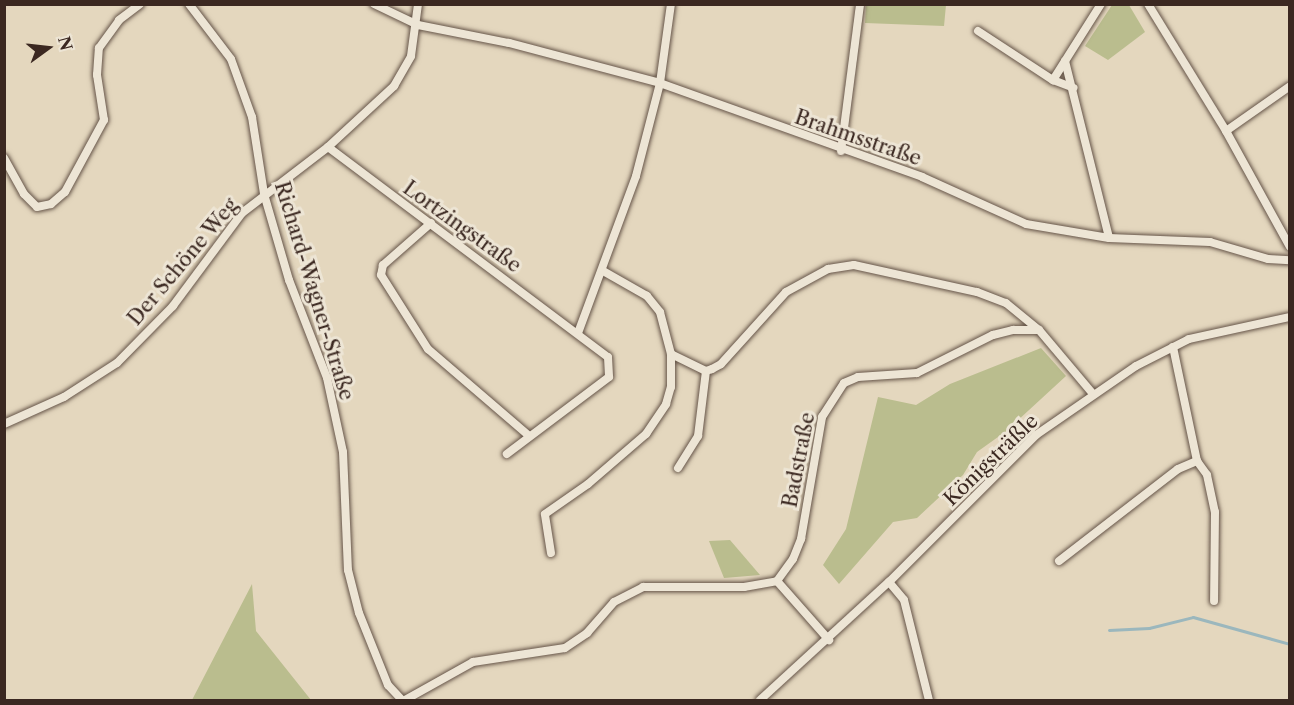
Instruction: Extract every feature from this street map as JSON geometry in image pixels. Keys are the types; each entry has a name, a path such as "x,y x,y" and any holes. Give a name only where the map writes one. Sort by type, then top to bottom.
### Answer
{"street":[{"path":"4,158 24,194 37,207 51,204 65,192 104,120 97,75 99,48 113,26 140,4"},
{"name":"Richard-Wagner-Straße","path":"189,4 231,59 252,117 264,194 289,280 327,378 343,452 348,570 359,613 388,686 403,700"},
{"name":"Brahmsstraße","path":"374,4 418,25 509,43 660,83 841,151 922,177 1026,224 1109,238 1209,242 1268,259 1290,260"},
{"name":"Der Schöne Weg","path":"4,424 64,397 117,363 172,306 242,213 328,147 394,86 411,56 418,25 418,4"},
{"path":"578,333 629,201 660,83 671,4"},
{"path":"841,151 860,4"},
{"path":"1053,80 1101,4"},
{"path":"1148,4 1226,131 1290,247"},
{"path":"978,31 1053,80 1074,88"},
{"path":"1065,61 1074,88 1109,238"},
{"path":"1226,131 1290,87"},
{"name":"Lortzingstraße","path":"328,147 608,357 609,377 528,435"},
{"path":"431,223 383,265 381,275 428,350 528,435 507,454"},
{"path":"706,371 721,364 786,292 805,279 838,267 879,268 977,292 1006,303 1040,330 1094,394"},
{"path":"551,553 544,514 588,484 646,434 666,404 671,387 671,354 660,312 646,296 603,272"},
{"name":"Königsträßle","path":"760,700 829,640 1036,435 1094,394 1173,347 1205,333 1290,317"},
{"name":"Badstraße","path":"777,581 793,559 801,539 822,417 834,393 858,377 917,373 993,335 1013,330 1040,330"},
{"path":"1173,347 1197,461 1207,475 1218,531 1214,601"},
{"path":"671,354 706,371"},
{"path":"678,468 698,436 706,371"},
{"path":"1059,561 1178,469 1197,461"},
{"path":"403,700 473,662 565,648 587,633 614,602 643,587 744,587 777,581 829,640"},
{"path":"889,582 904,600 929,700"}],"green space":[{"path":"866,5 946,5 944,26 865,23"},
{"path":"1112,5 1129,5 1145,32 1108,60 1085,46"},
{"path":"1041,348 1066,376 1005,432 977,452 963,475 917,518 893,522 839,584 823,565 846,529 878,397 916,405 950,384"},
{"path":"730,540 760,575 724,578 709,541"},
{"path":"252,584 256,631 311,700 192,700"}],"waterway":[{"path":"1109,630 1149,628 1193,617 1290,644"}]}
